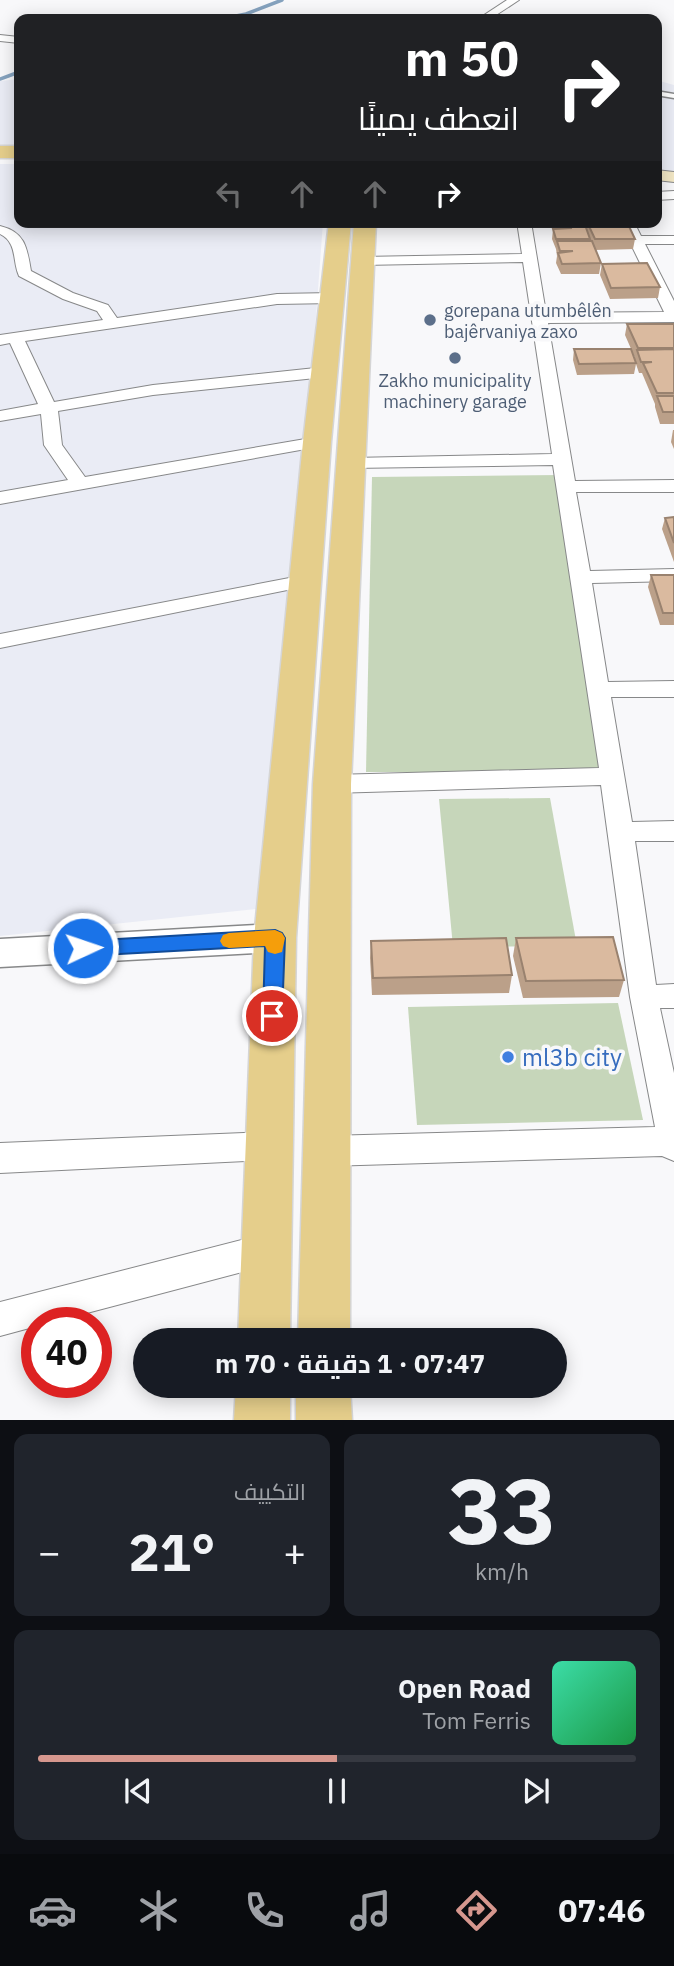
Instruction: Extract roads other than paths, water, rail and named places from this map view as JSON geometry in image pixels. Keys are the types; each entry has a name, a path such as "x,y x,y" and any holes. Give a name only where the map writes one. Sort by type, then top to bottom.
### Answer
{"main road":[{"path":"264,1328 275,938 317,442 339,228"},
{"path":"324,1328 332,784 365,228"},
{"path":"262,1420 263,1398"},
{"path":"323,1398 324,1420"}],"street":[{"path":"492,14 514,0"},
{"path":"327,1151 673,1144 644,997 621,832 525,228"},
{"path":"540,318 674,316 668,290 630,228"},
{"path":"0,230 18,238 24,273 68,296 103,308 113,323"},
{"path":"637,240 674,240"},
{"path":"362,261 528,258"},
{"path":"80,484 53,445 50,409 8,339 277,299 333,298"},
{"path":"0,416 153,390 325,372"},
{"path":"0,498 317,442"},
{"path":"351,463 560,459"},
{"path":"565,488 674,486"},
{"path":"581,577 674,575"},
{"path":"0,641 305,581"},
{"path":"598,690 674,689"},
{"path":"332,784 611,776"},
{"path":"621,832 674,831"},
{"path":"0,953 275,938"},
{"path":"644,997 674,996"},
{"path":"0,1158 268,1146"},
{"path":"0,1319 265,1250"}],"waterway":[{"path":"246,14 282,0"},
{"path":"0,79 14,74"}],"place":[{"name":"gorepana utumbêlên bajêrvaniya zaxo","path":"430,320"},
{"name":"Zakho municipality machinery garage","path":"455,358"},
{"name":"ml3b city","path":"508,1057"}]}
